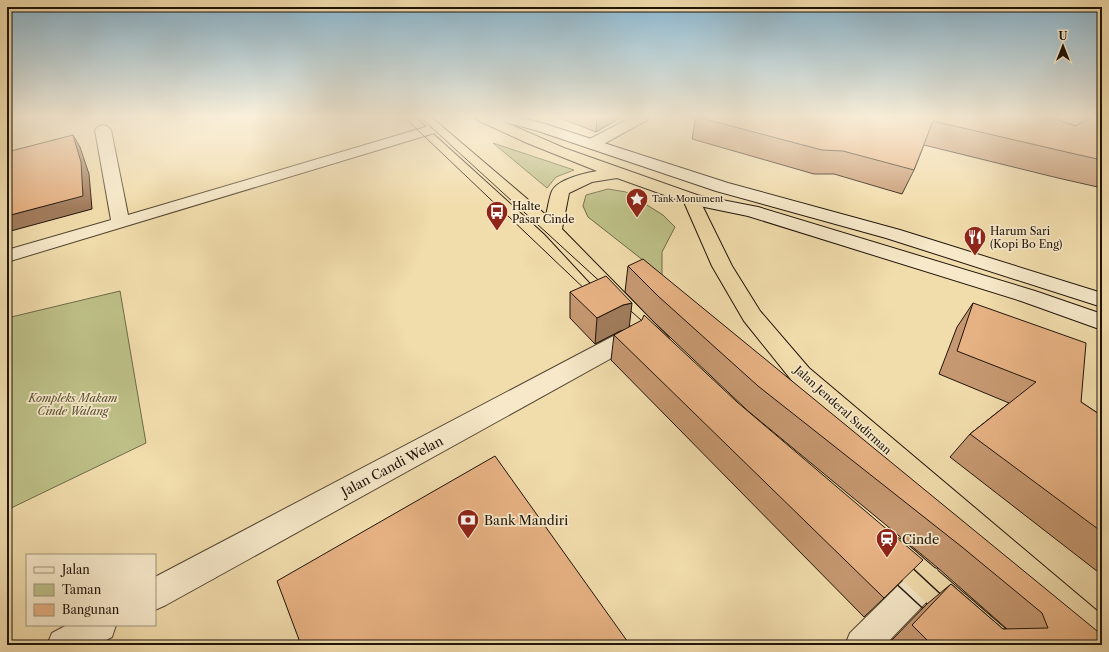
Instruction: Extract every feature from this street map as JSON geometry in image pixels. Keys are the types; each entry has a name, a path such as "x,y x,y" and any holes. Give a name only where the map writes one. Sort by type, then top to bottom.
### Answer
{"highway":[{"path":"457,147 552,230 645,329 678,361"},
{"path":"552,147 691,199"},
{"path":"552,230 561,191 572,183 588,176 618,173"},
{"name":"Jalan Jenderal Sudirman","path":"691,199 722,266 752,316 801,375 1102,636"},
{"path":"874,535 998,645"}],"street":[{"path":"106,147 121,223"},
{"path":"7,256 121,223 354,147"},
{"path":"602,147 722,187 893,234 1102,300"},
{"path":"691,199 752,211 1028,296 1102,322"},
{"name":"Jalan Candi Welan","path":"156,593 629,338"},
{"path":"862,645 926,580"},
{"path":"64,645 98,626"}],"green space":[{"path":"498,147 506,147 574,170 556,177 547,188"},
{"path":"608,189 626,192 663,215 675,227 662,252 662,275 588,217 583,206 586,195"},
{"name":"Kompleks Makam Cinde Walang","path":"120,291 146,443 7,510 7,318"}],"building":[{"path":"25,147 77,147 81,162 83,196 7,216 7,152"},
{"path":"812,147 923,147 914,170 843,151 822,150"},
{"path":"1048,147 1102,147 1102,160"},
{"path":"643,259 1102,635 1102,645 932,645 912,625 951,584 1003,629 1048,628 1042,613 962,547 758,386 658,296 628,266"},
{"path":"606,276 632,303 623,305 597,318 570,292"},
{"path":"973,303 1086,343 1081,402 1102,416 1102,532 970,434 1036,382 957,351"},
{"path":"644,315 737,402 923,560 884,598 614,335 642,320"},
{"name":"Bank Mandiri","path":"495,456 630,645 301,645 277,581"}],"tram line":[{"path":"436,147 591,295"},
{"path":"453,147 606,287"},
{"path":"623,304 650,328"},
{"path":"905,561 948,601"},
{"path":"890,578 931,616"}],"place":[{"name":"Tank Monument","path":"637,218"},
{"name":"Halte Pasar Cinde","path":"497,232"},
{"name":"Harum Sari (Kopi Bo Eng)","path":"975,256"},
{"name":"Bank Mandiri","path":"468,540"},
{"name":"Cinde","path":"887,558"}]}
